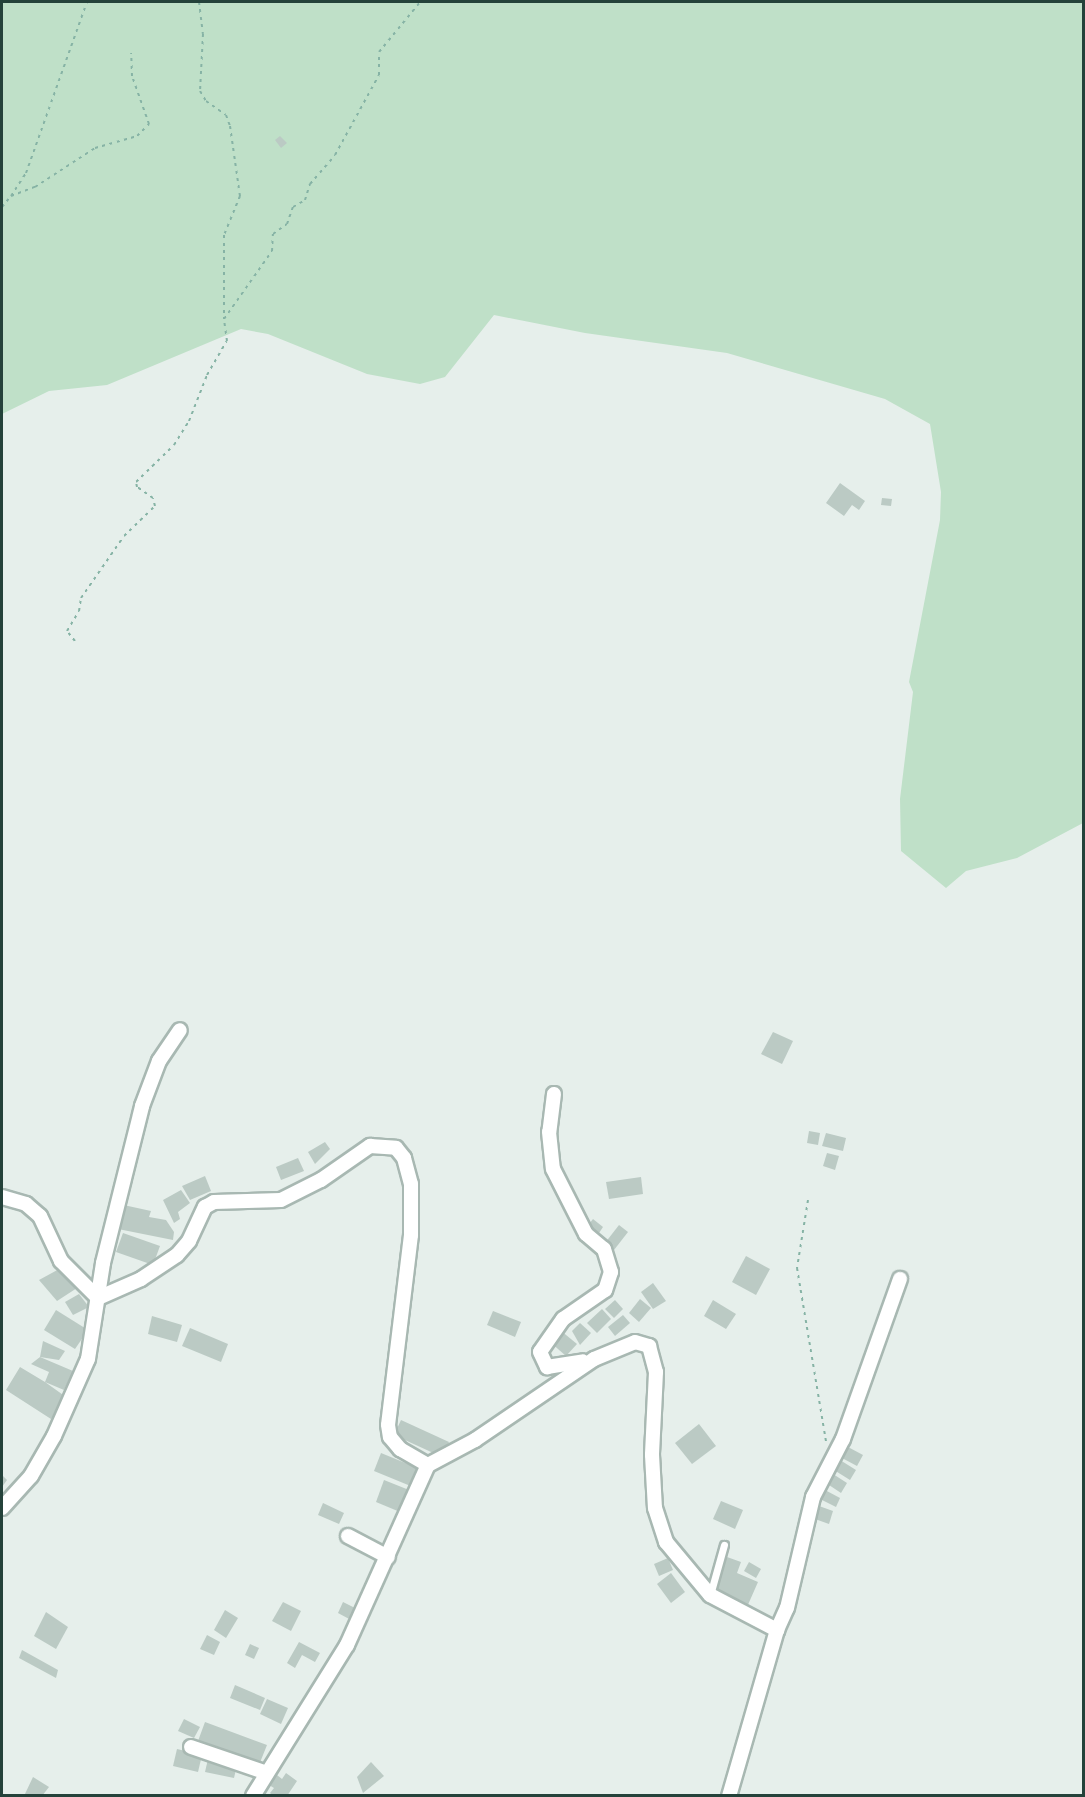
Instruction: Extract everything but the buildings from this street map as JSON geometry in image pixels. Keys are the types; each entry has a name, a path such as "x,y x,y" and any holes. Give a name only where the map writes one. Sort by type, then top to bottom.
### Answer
{"street":[{"path":"2,1508 31,1476 54,1436 88,1359 98,1298 142,1106 159,1061 180,1030"},
{"path":"554,1094 549,1132 553,1169 586,1234 604,1249 611,1272 605,1290 550,1332 541,1345 541,1359 547,1367 556,1367 594,1359"},
{"path":"98,1298 141,1279 177,1255 189,1241 205,1208 214,1202 281,1200 321,1180 370,1146 396,1148 404,1158 411,1184 411,1235 388,1425 390,1437 400,1449 428,1465"},
{"path":"2,1197 26,1204 40,1216 62,1261 98,1298"},
{"path":"729,1796 777,1630 787,1608 813,1497 843,1439 900,1279"},
{"path":"253,1796 346,1645 428,1465 475,1440 594,1359 635,1341 651,1349 656,1372 652,1455 655,1508 666,1542 710,1595 777,1630"},
{"path":"348,1536 388,1557"},
{"path":"191,1747 267,1773"}],"lane":[{"path":"710,1595 724,1545"}],"path":[{"path":"2,207 26,173 87,2"},
{"path":"75,641 67,631 79,611 81,598 124,536 155,506 153,498 137,487 136,482 174,445 189,421 207,375 227,341 224,319 224,235 240,196 230,126 226,115 206,101 200,91 203,34 199,2"},
{"path":"224,319 272,250 273,234 287,224 293,207 305,200 310,184 335,155 339,144 364,108 379,75 380,52 420,2"},
{"path":"11,196 35,187 95,148 137,136 149,124 132,76 131,53"},
{"path":"808,1200 797,1268 810,1333 820,1425 829,1451"}],"green space":[{"path":"2,2 1083,2 1083,823 1017,858 966,871 946,888 901,851 900,799 913,692 909,682 940,520 941,492 930,424 885,399 727,353 585,333 494,315 445,377 420,384 367,374 268,334 241,329 107,385 49,391 2,414"}]}
